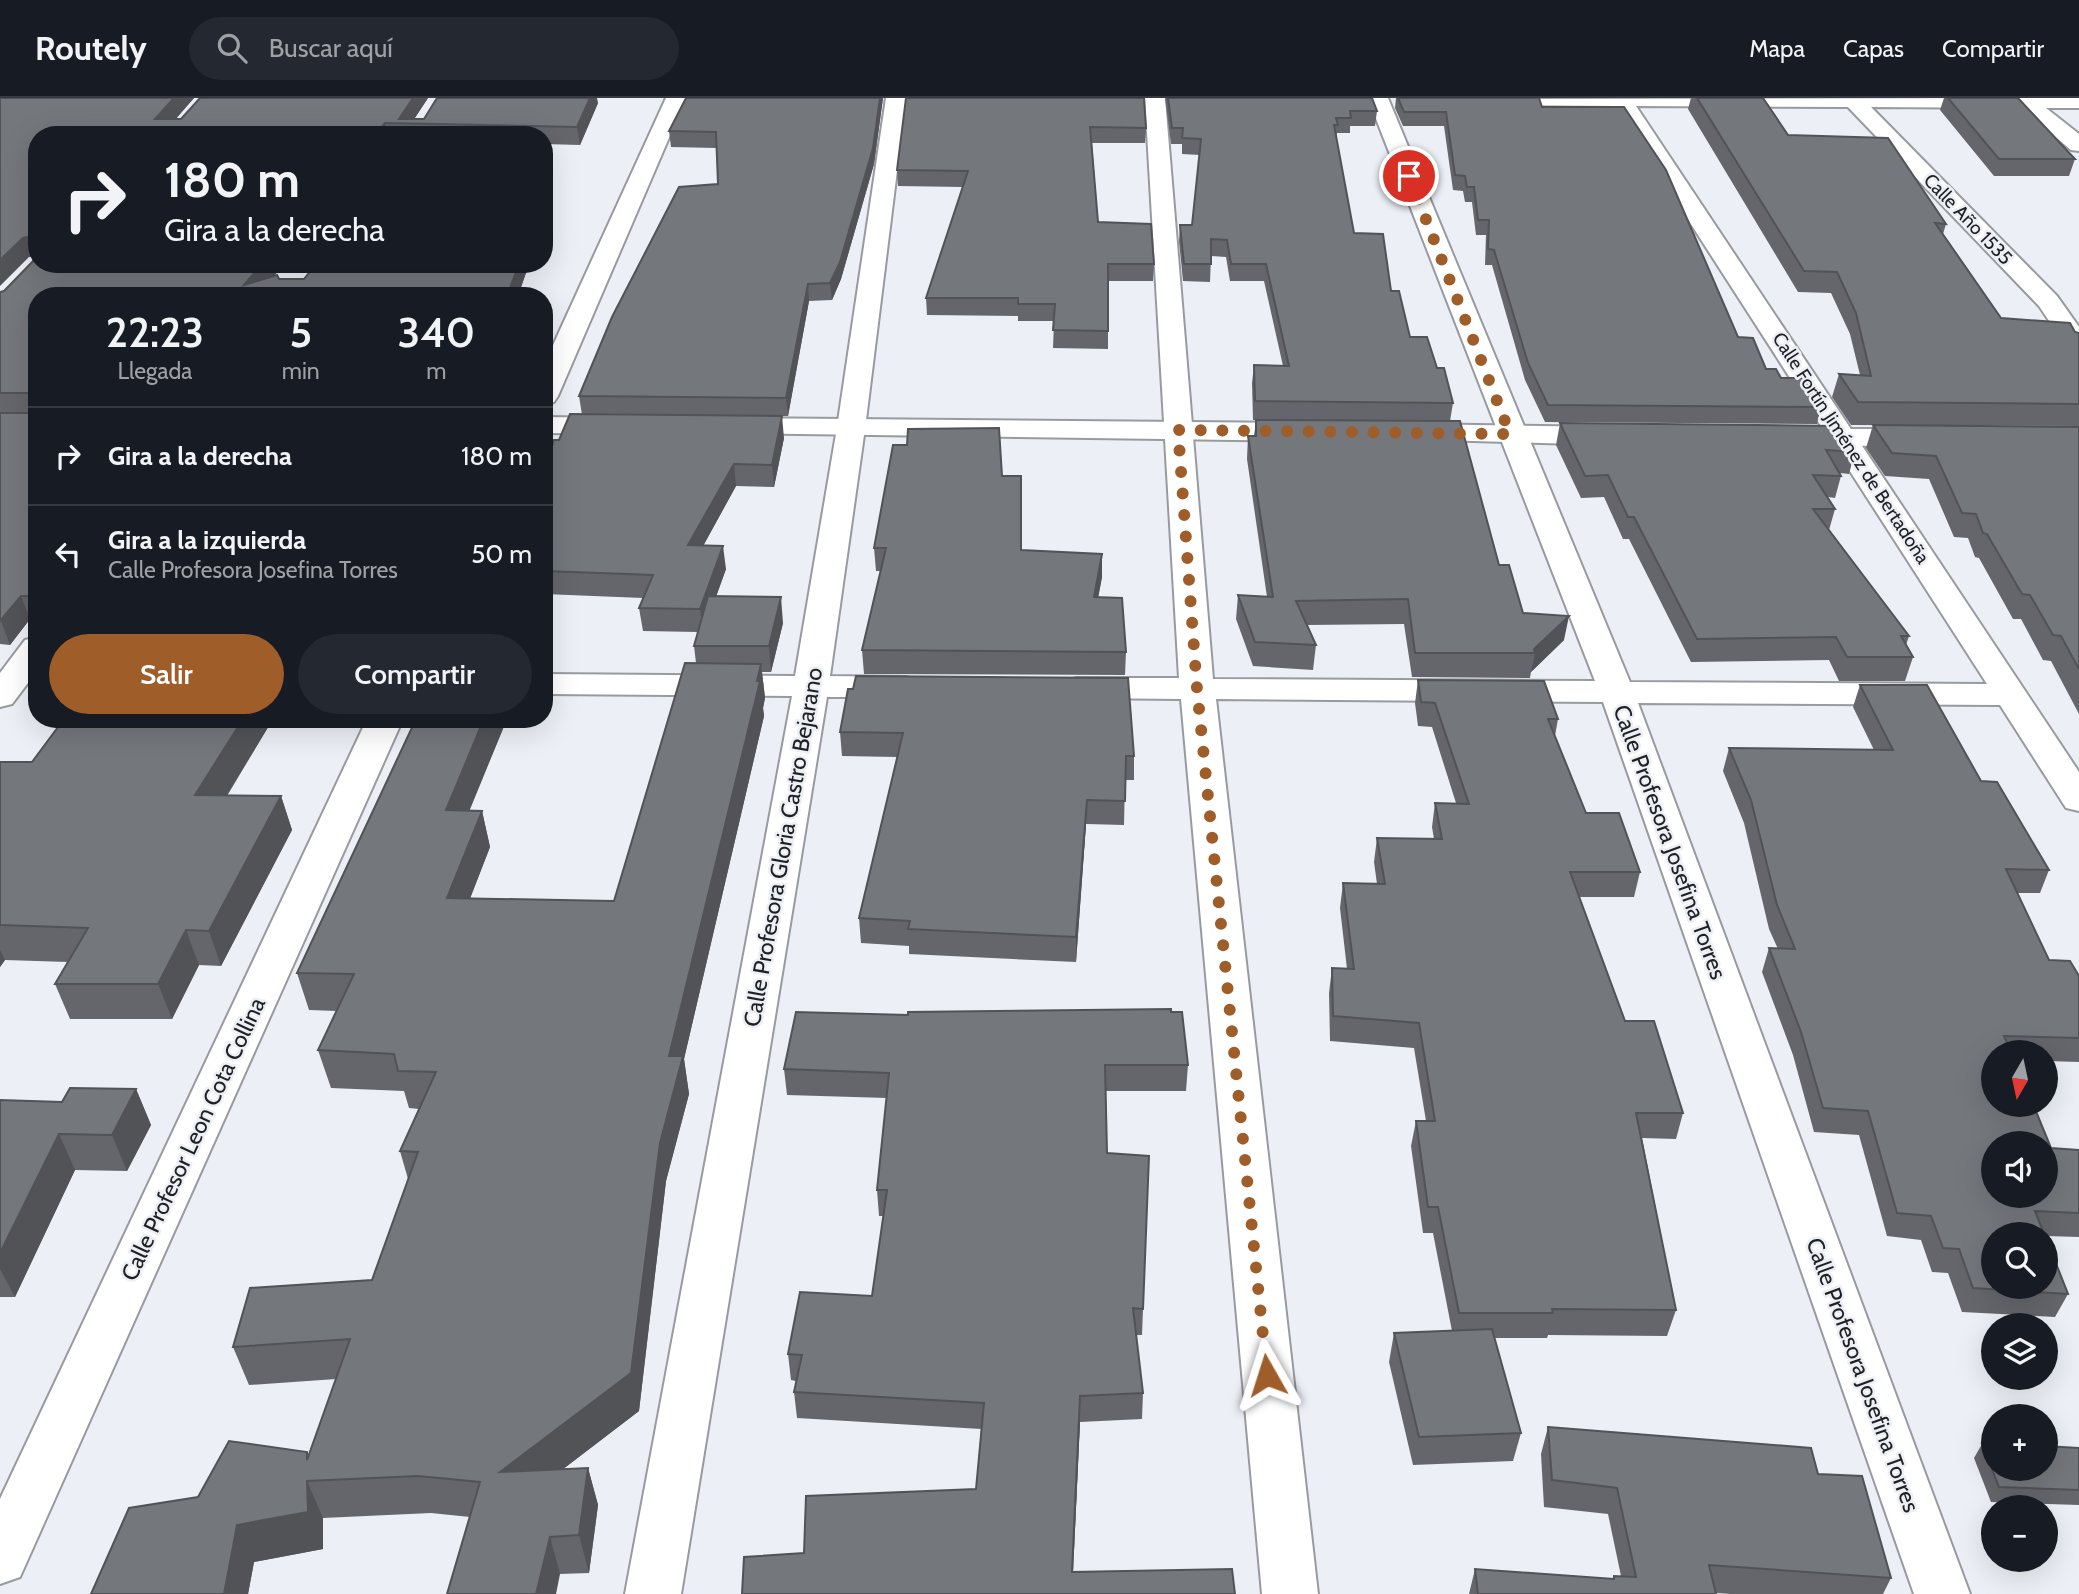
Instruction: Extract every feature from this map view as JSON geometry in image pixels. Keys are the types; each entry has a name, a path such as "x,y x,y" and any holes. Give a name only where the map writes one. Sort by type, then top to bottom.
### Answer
{"street":[{"path":"553,376 676,98"},
{"name":"Calle Profesora Gloria Castro Bejarano","path":"653,1594 811,687 851,429 896,98"},
{"path":"1155,98 1197,689 1290,1594"},
{"path":"1351,98 1405,99"},
{"name":"Calle Profesora Josefina Torres","path":"1378,98 1510,434 1617,693 1942,1594"},
{"path":"1472,99 2079,102"},
{"name":"Calle Fortín Jiménez de Bertadoña","path":"1620,99 1846,439 2079,800"},
{"name":"Calle Año 1535","path":"1853,100 2048,301 2079,346"},
{"path":"2024,100 2079,145"},
{"path":"2048,301 2079,302"},
{"path":"553,425 641,426"},
{"path":"709,427 1331,432"},
{"path":"1386,433 1636,436"},
{"path":"1762,438 1942,439"},
{"path":"12,684 28,660"},
{"path":"553,684 935,687"},
{"path":"1045,688 2010,695"},
{"name":"Calle Profesor Leon Cota Collina","path":"0,1559 381,728"}],"building":[{"path":"0,98 174,98 155,119 181,119 200,98 413,98 399,119 424,119 437,98 590,98 577,127 385,123 382,126 28,126 28,237 23,238 0,260"},
{"path":"686,98 880,98 873,148 840,262 830,283 808,284 786,398 579,396 612,317 679,187 718,184 716,132 669,131"},
{"path":"906,98 1144,98 1146,128 1090,127 1098,222 1151,224 1154,264 1108,264 1108,331 1053,330 1055,304 1018,304 1018,298 926,298 968,171 897,170"},
{"path":"1168,98 1372,98 1377,111 1350,111 1351,118 1336,118 1338,125 1334,125 1354,233 1383,234 1391,291 1399,291 1410,337 1427,337 1437,368 1444,368 1453,403 1255,401 1254,365 1289,366 1266,264 1231,264 1227,240 1211,239 1211,264 1184,264 1180,225 1192,225 1201,139 1182,138 1183,128 1172,128"},
{"path":"1398,98 1539,98 1542,107 1624,107 1666,170 1738,337 1753,338 1766,369 1776,369 1781,378 1803,378 1821,407 1548,405 1528,363 1494,250 1488,249 1489,220 1478,220 1474,187 1467,187 1465,176 1455,175 1446,112 1404,112"},
{"path":"1697,98 1763,98 1788,135 1888,138 1946,224 1935,223 2001,318 2070,323 2075,332 2079,333 2079,404 1858,402 1839,374 1871,376 1856,313 1837,272 1804,271"},
{"path":"1948,98 2018,98 2075,159 1999,159"},
{"path":"28,266 28,273 254,273 244,285 277,275 279,279 304,279 309,273 516,273 510,287 28,287 28,393 0,393 0,292"},
{"path":"0,413 28,413 28,596 21,596 0,621"},
{"path":"570,414 782,416 772,465 734,464 688,545 723,546 700,609 639,608 653,575 553,571 553,443 554,440 559,440"},
{"path":"1256,420 1460,421 1499,565 1509,565 1523,613 1569,616 1534,649 1535,653 1415,653 1408,599 1296,601 1316,645 1255,642 1238,595 1273,597 1248,436 1256,436"},
{"path":"1560,423 1838,426 1855,452 1826,450 1841,476 1813,475 1835,509 1813,509 1909,636 1901,636 1913,657 1847,657 1836,637 1697,639 1634,517 1628,517 1608,475 1585,476"},
{"path":"1873,425 2079,427 2079,669 2061,636 2053,635 2030,595 2022,594 1987,534 1983,533 1976,514 1962,513 1936,456 1892,453"},
{"path":"999,428 1002,476 1021,476 1021,550 1102,554 1094,597 1122,598 1126,652 862,650 886,548 874,548 893,445 907,445 908,429"},
{"path":"708,596 781,597 769,646 694,646"},
{"path":"685,663 761,664 757,681 760,681 669,1056 683,1056 660,1143 631,1373 500,1472 588,1468 579,1535 550,1537 536,1594 447,1594 480,1482 418,1476 307,1481 308,1512 237,1525 224,1594 91,1594 129,1508 198,1497 229,1441 307,1452 307,1460 350,1339 233,1347 250,1288 372,1280 418,1152 400,1151 436,1072 398,1071 394,1054 318,1050 354,974 297,973 412,728 480,728 446,810 482,811 447,898 614,901"},
{"path":"856,676 1128,678 1134,756 1126,756 1125,801 1087,800 1076,937 908,929 910,921 859,918 903,733 840,732 848,689 853,689"},
{"path":"1418,680 1544,681 1558,719 1548,719 1586,813 1619,813 1640,872 1570,872 1625,1021 1654,1021 1683,1113 1636,1113 1676,1310 1552,1309 1553,1313 1459,1313 1438,1207 1428,1207 1416,1121 1435,1121 1419,1023 1333,1016 1332,968 1354,969 1343,883 1385,884 1377,838 1442,839 1435,803 1469,804 1435,703 1421,702"},
{"path":"1860,685 1927,685 1981,781 1997,782 2049,870 2006,869 2049,960 2070,961 2079,976 2079,1038 2004,1036 2006,1040 1981,1040 1981,1117 2038,1117 2044,1131 1981,1131 1981,1208 2058,1208 2058,1148 2079,1150 2079,1213 2035,1211 2039,1222 1981,1222 1981,1289 1973,1288 1959,1249 1943,1248 1931,1216 1897,1213 1868,1111 1823,1108 1801,1032 1769,948 1795,949 1777,905 1751,800 1729,748 1893,750"},
{"path":"57,728 237,728 195,795 281,796 209,931 186,930 158,984 55,984 88,928 0,925 0,762 32,762"},
{"path":"1171,1009 1171,1012 1182,1012 1188,1065 1105,1065 1107,1153 1149,1156 1143,1309 1133,1308 1143,1393 1080,1396 1072,1572 1232,1569 1235,1594 742,1594 744,1557 804,1553 806,1496 976,1489 984,1403 794,1392 802,1355 788,1354 800,1292 872,1296 887,1190 877,1190 889,1073 784,1069 796,1012 908,1015 908,1012"},
{"path":"70,1088 136,1089 112,1135 59,1134 0,1253 0,1100 62,1102"},
{"path":"2058,1269 2068,1294 2058,1293"},
{"path":"1492,1329 1521,1433 1419,1437 1394,1333"},
{"path":"1548,1427 1811,1448 1818,1474 1862,1476 1891,1578 1709,1565 1716,1594 1478,1594 1475,1569 1614,1579 1614,1576 1636,1577 1617,1488 1552,1480"},
{"path":"2058,1447 2079,1448 2079,1490 1999,1487 1997,1481 2058,1481"}],"route":[{"path":"1267,1375 1197,689 1178,430 1510,434 1409,176"}]}
